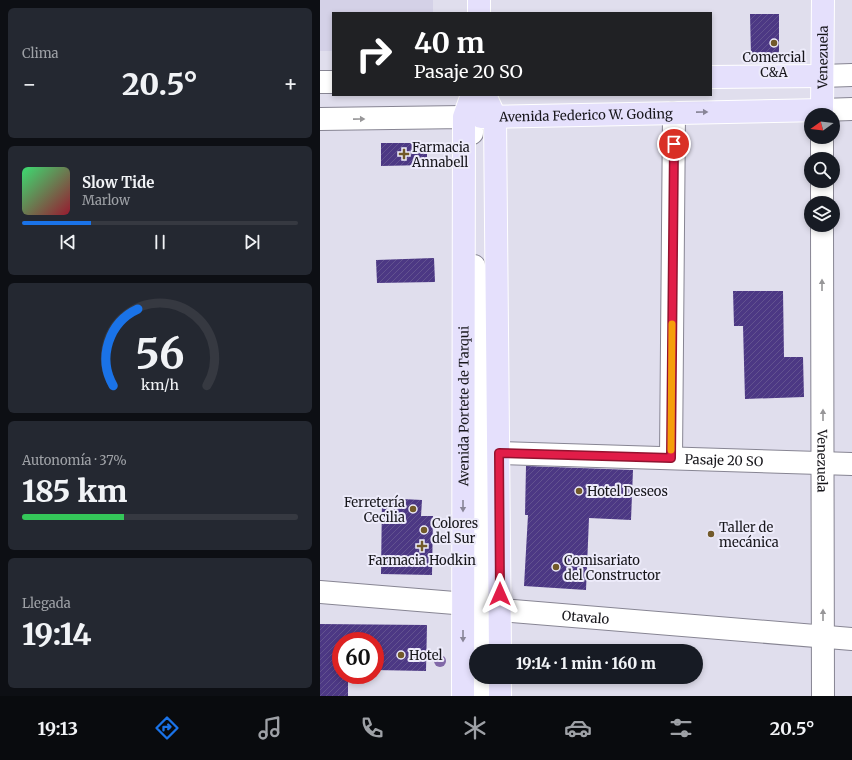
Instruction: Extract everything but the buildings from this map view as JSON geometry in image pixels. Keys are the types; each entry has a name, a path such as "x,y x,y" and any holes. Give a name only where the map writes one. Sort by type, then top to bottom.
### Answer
{"main road":[{"path":"478,12 479,0"},
{"name":"Venezuela","path":"822,108 823,0"},
{"path":"712,77 822,76"},
{"name":"Avenida Portete de Tarqui","path":"472,96 464,117 483,607 497,644"},
{"name":"Avenida Portete de Tarqui","path":"463,696 483,607 499,453 495,117 485,96"},
{"name":"Avenida Federico W. Goding","path":"464,117 804,112"},
{"path":"500,684 500,696"}],"street":[{"path":"822,76 852,75"},
{"path":"320,82 332,82"},
{"name":"Avenida Federico W. Goding","path":"840,110 852,109"},
{"path":"671,458 674,113"},
{"name":"Avenida Federico W. Goding","path":"320,119 464,117"},
{"name":"Avenida Portete de Tarqui","path":"480,644 483,607 485,130 495,117"},
{"name":"Venezuela","path":"822,232 823,696"},
{"name":"Pasaje 20 SO","path":"499,453 852,464"},
{"name":"Otavalo","path":"320,592 852,638"},
{"name":"Avenida Portete de Tarqui","path":"483,607 490,644"},
{"path":"479,684 479,696"},
{"path":"491,684 491,696"}],"shaded area":[{"path":"320,0 433,0 433,12 332,12 332,51 320,51"}],"slow traffic":[{"path":"671,450 672,324"}],"place":[{"name":"Comercial C&A","path":"774,43"},
{"name":"Farmacia Annabell","path":"404,154"},
{"name":"Hotel Deseos","path":"579,491"},
{"name":"Ferretería Cecilia","path":"413,509"},
{"name":"Colores del Sur","path":"424,530"},
{"name":"Taller de mecánica","path":"711,534"},
{"name":"Farmacia Hodkin","path":"422,546"},
{"name":"Comisariato del Constructor","path":"556,567"},
{"name":"Hotel","path":"401,655"}],"route":[{"path":"500,594 499,453 671,458 674,144"}]}
